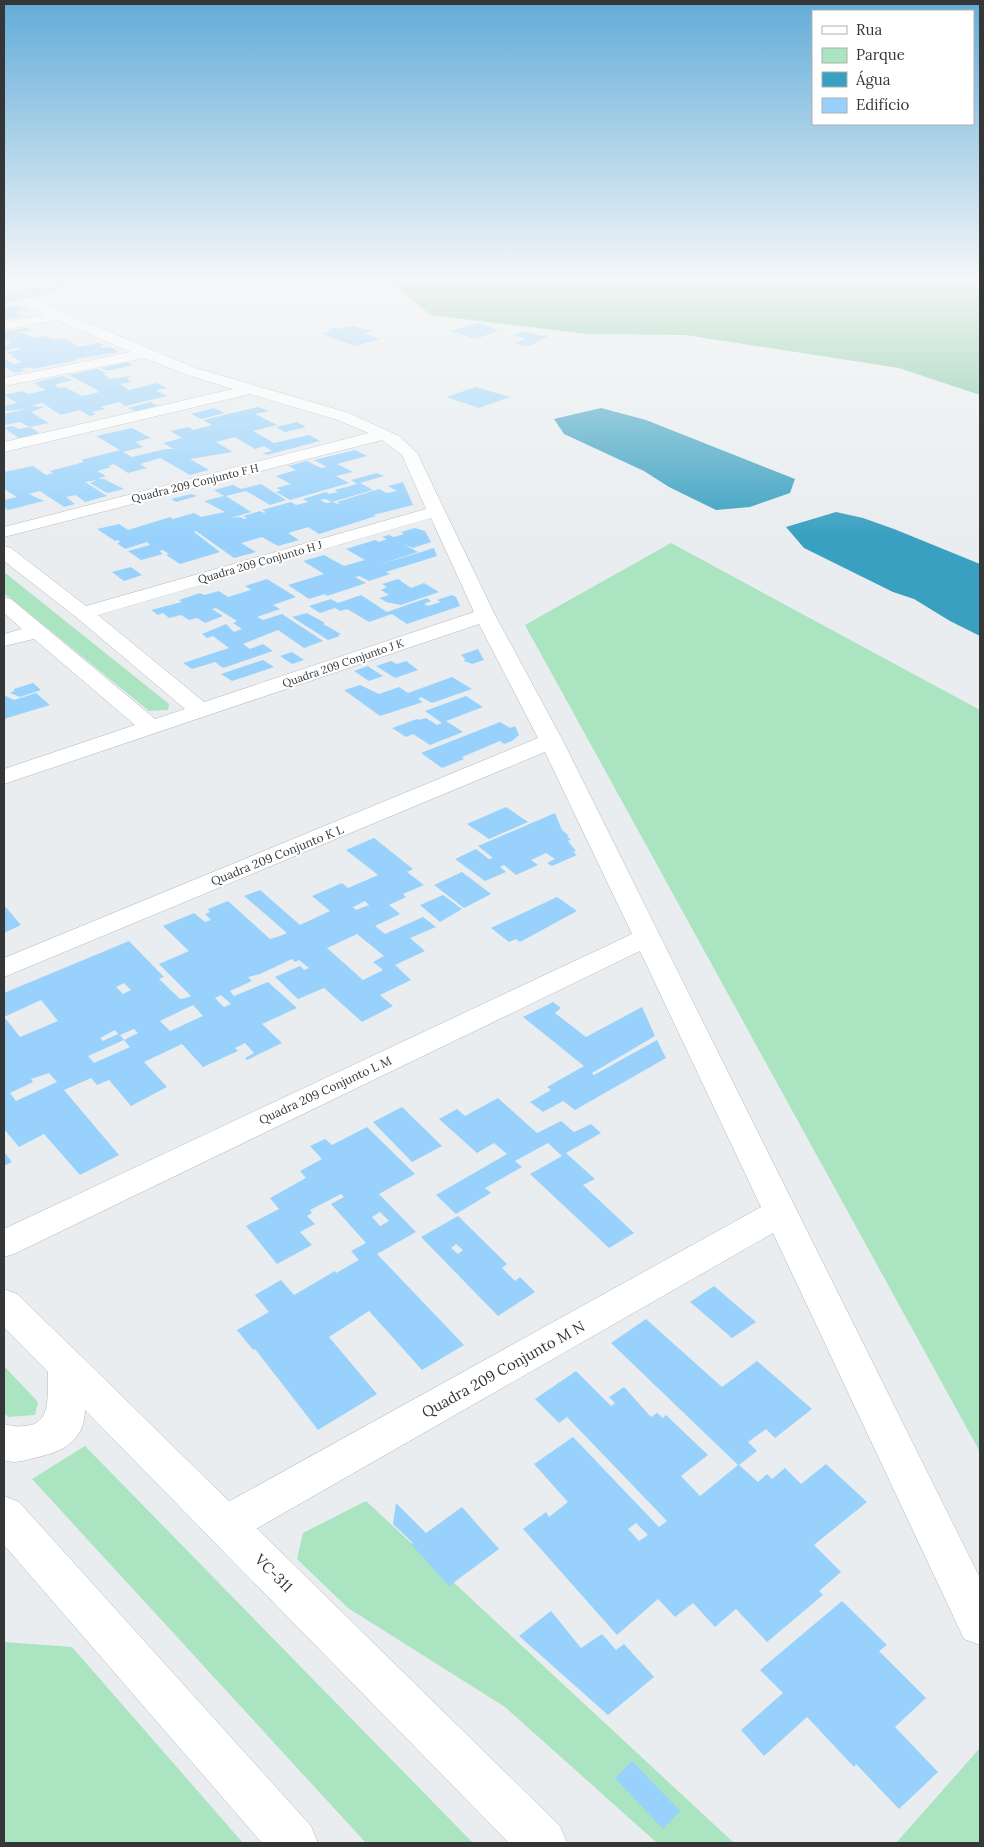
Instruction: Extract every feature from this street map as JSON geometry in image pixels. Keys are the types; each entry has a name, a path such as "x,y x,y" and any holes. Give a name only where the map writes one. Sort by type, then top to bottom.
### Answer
{"street":[{"path":"4,382 87,365"},
{"path":"176,365 335,415 385,434 402,443 410,453 485,615 551,741 980,1624"},
{"path":"4,447 251,389"},
{"name":"Quadra 209 Conjunto F H","path":"4,532 385,434"},
{"name":"Quadra 209 Conjunto H J","path":"84,613 437,511"},
{"path":"4,552 84,613 201,711"},
{"path":"4,602 152,728"},
{"name":"Quadra 209 Conjunto J K","path":"4,778 485,615"},
{"path":"4,640 38,631"},
{"name":"Quadra 209 Conjunto K L","path":"4,968 551,741"},
{"name":"Quadra 209 Conjunto L M","path":"4,1244 647,937"},
{"name":"Quadra 209 Conjunto M N","path":"225,1525 781,1212"},
{"name":"VC-311","path":"4,1304 543,1843"},
{"path":"4,1441 14,1446 51,1437 64,1420 67,1366"},
{"path":"4,1515 294,1843"}],"green space":[{"path":"881,365 980,365 980,395 899,368"},
{"path":"671,543 980,710 980,1452 525,625"},
{"path":"4,572 169,704 168,710 149,711 4,593"},
{"path":"4,1366 38,1402 35,1415 8,1417 4,1413"},
{"path":"85,1446 473,1843 366,1843 32,1479"},
{"path":"366,1501 734,1843 657,1843 505,1707 348,1608 297,1559 303,1533"},
{"path":"4,1642 72,1647 243,1843 4,1843"},
{"path":"980,1748 980,1843 896,1843"}],"water":[{"path":"601,408 646,420 795,479 790,493 750,507 716,510 669,487 644,471 564,434 554,419"},
{"path":"836,512 863,518 894,529 980,564 980,636 950,621 914,599 893,592 804,548 786,527"}],"building":[{"path":"52,365 33,369 30,367 22,369 25,371 15,373 4,366"},
{"path":"114,365 132,365 107,371 102,368"},
{"path":"97,369 107,373 103,374 111,379 133,376 127,378 131,382 120,384 129,390 157,383 167,388 156,390 167,396 125,406 119,402 100,407 105,409 92,412 96,414 90,416 80,410 61,415 42,403 31,406 45,407 31,412 49,423 30,427 20,422 4,425 4,414 26,409 4,411 4,406 17,403 4,395 22,391 28,394 46,390 33,383 62,376 72,380 54,385 60,388 65,387 82,396 100,392 96,390 98,388 95,389 69,375"},
{"path":"476,387 510,397 479,408 446,397"},
{"path":"151,402 157,406 135,411 128,408"},
{"path":"258,407 269,411 255,414 277,425 253,431 274,443 309,435 320,441 267,455 263,453 272,451 264,446 255,449 235,437 216,442 233,452 190,459 209,470 190,475 160,458 140,464 147,468 128,473 114,464 108,466 111,467 97,471 106,476 98,479 104,479 124,489 107,493 90,483 97,480 85,482 107,496 85,502 76,495 66,497 75,504 64,507 40,491 29,494 44,501 8,510 4,507 4,500 17,497 4,489 4,472 33,466 46,475 53,473 50,471 84,462 81,460 120,450 96,436 132,428 151,438 135,442 143,447 123,452 132,457 174,449 163,443 182,438 170,431 189,427 193,430 212,425 203,420"},
{"path":"214,408 225,413 201,419 191,414"},
{"path":"297,422 306,427 285,432 276,427"},
{"path":"13,426 19,429 30,427 39,433 19,438 4,428"},
{"path":"355,450 367,456 337,464 353,472 336,476 349,483 290,500 276,492 281,490 276,488 291,484 276,476 296,470 288,466 307,461 321,468 327,467 314,460"},
{"path":"377,473 384,476 360,483 373,490 332,502 325,499 320,500 326,503 340,504 337,502 379,489 387,493 397,491 388,486 403,482 413,505 373,515 376,516 319,534 308,527 288,533 299,540 278,546 262,537 241,543 256,552 234,558 196,531 194,532 220,552 180,564 166,555 169,554 163,550 159,551 163,554 141,560 128,551 150,545 147,542 125,549 117,543 120,542 118,540 115,541 97,529 119,524 128,530 170,517 173,519 194,513 201,517 225,512 204,501 224,496 214,490 233,485 241,489 261,484 286,500 270,505 246,491 226,496 251,512 231,518 240,517 244,519 247,518 243,516 260,511 266,512 262,510 291,502 296,505 308,502 303,499 326,492 329,494 338,492 335,490 357,484 351,480"},
{"path":"191,494 197,496 176,502 171,499"},
{"path":"415,528 425,531 431,542 413,548 403,544 418,552 375,566 434,548 437,556 386,572 390,574 369,581 359,576 355,577 366,583 327,596 325,594 309,599 288,585 324,574 303,561 324,555 344,566 365,560 346,549 375,540 379,542 387,539 382,537 389,535 394,537 404,534 401,532"},
{"path":"131,567 142,575 124,581 112,572"},
{"path":"267,579 296,597 273,605 280,609 257,617 263,620 282,614 323,641 304,648 278,630 243,644 250,649 263,644 273,651 223,668 215,662 192,669 183,663 229,648 213,636 207,638 202,634 226,624 234,632 242,629 233,623 237,621 216,608 212,609 223,616 205,623 197,618 189,620 181,615 169,618 163,613 158,615 151,610 182,602 179,600 200,593 204,595 219,591 228,597 251,590 245,586"},
{"path":"398,579 411,588 424,583 439,592 401,605 386,602 379,598 389,595 381,590 387,587 382,584"},
{"path":"361,595 387,612 427,598 431,601 424,604 428,606 441,602 437,600 452,595 456,597 460,606 407,624 392,614 369,622 347,609 340,611 335,608 320,613 309,606 331,599 338,603"},
{"path":"307,613 341,634 338,635 340,636 328,640 292,617"},
{"path":"478,649 484,660 472,664 464,661 465,659 461,655"},
{"path":"292,652 304,660 292,664 280,656"},
{"path":"263,660 274,667 232,681 221,674"},
{"path":"391,661 397,664 406,661 418,670 395,678 376,666"},
{"path":"368,666 383,676 369,681 354,671"},
{"path":"452,677 472,689 432,703 421,697 418,699 423,702 380,716 344,690 360,685 379,694 399,687 408,693"},
{"path":"33,683 41,690 20,697 10,693 14,689"},
{"path":"36,693 50,705 4,719 4,695 14,700"},
{"path":"466,696 483,707 446,721 463,732 430,745 413,734 406,737 392,728 417,719 426,718 437,725 442,723 425,711"},
{"path":"500,722 510,728 515,726 519,735 512,741 504,744 500,741 462,757 464,759 442,768 421,753"},
{"path":"506,807 528,822 489,839 467,824"},
{"path":"555,813 562,830 571,839 568,841 576,851 573,852 577,855 552,866 547,863 555,859 546,853 531,860 538,865 516,875 504,865 500,867 506,872 485,881 455,859 476,849 489,859 493,858 478,846"},
{"path":"374,838 413,869 407,872 424,885 403,894 406,897 389,905 400,914 375,926 385,934 423,917 436,927 410,938 425,951 395,965 411,980 380,995 393,1006 362,1022 324,988 298,999 275,977 300,966 304,970 309,968 299,960 295,962 292,959 260,974 248,977 252,981 230,991 234,996 268,982 297,1008 262,1024 282,1043 247,1060 245,1058 254,1053 245,1043 235,1048 238,1051 203,1067 182,1044 144,1062 167,1087 131,1106 109,1080 97,1085 91,1078 64,1090 119,1155 80,1175 44,1134 19,1147 4,1129 4,1020 6,1019 20,1037 58,1021 41,1000 4,1017 4,993 129,941 164,977 159,979 180,999 191,996 159,964 189,951 163,926 194,913 205,922 211,920 205,914 210,912 208,909 228,901 270,939 280,936 287,933 244,896 260,890 300,925 330,911 312,896 342,883 348,888 378,875 346,850","holes":["365,901 369,905 356,910 353,907","357,934 384,956 373,962 383,970 363,980 327,948","124,983 131,990 123,994 116,987","221,995 231,1004 224,1007 215,998","193,1005 203,1016 170,1031 160,1021","134,1029 138,1033 124,1040 120,1035","115,1030 118,1034 103,1041 100,1038","124,1040 130,1047 94,1063 88,1056","49,1073 57,1082 16,1101 10,1093 33,1082 31,1079"]},
{"path":"462,872 491,894 464,908 434,885"},
{"path":"443,895 462,909 440,922 420,905"},
{"path":"557,897 577,911 520,942 516,939 509,942 491,928"},
{"path":"4,905 21,925 4,933"},
{"path":"553,1002 561,1008 555,1013 586,1037 642,1007 655,1036 592,1073 594,1075 657,1040 666,1058 575,1110 563,1101 543,1112 530,1102 551,1090 547,1087 584,1066 523,1017"},
{"path":"498,1098 537,1133 561,1121 574,1132 591,1124 601,1133 566,1153 595,1179 583,1185 634,1233 609,1248 530,1174 562,1156 548,1143 515,1161 522,1167 485,1188 491,1193 456,1214 436,1195 507,1154 494,1143 477,1153 439,1119 457,1109 465,1116"},
{"path":"402,1107 442,1146 412,1162 373,1122"},
{"path":"367,1127 415,1174 379,1194 416,1232 377,1254 464,1345 422,1370 369,1311 329,1337 377,1394 318,1430 255,1349 253,1350 237,1330 269,1312 255,1295 281,1280 294,1295 335,1271 336,1273 359,1260 351,1251 366,1243 331,1204 344,1197 341,1194 310,1210 312,1213 307,1216 315,1224 300,1232 312,1245 277,1264 246,1226 279,1209 270,1198 306,1178 300,1171 322,1159 310,1146 325,1139 332,1145","holes":["380,1212 389,1221 380,1226 372,1217"]},
{"path":"4,1152 12,1162 4,1166"},
{"path":"458,1216 507,1264 502,1268 515,1281 520,1277 535,1292 498,1316 421,1237","holes":["456,1244 463,1250 458,1254 451,1248"]},
{"path":"714,1286 756,1322 732,1338 690,1302"},
{"path":"646,1319 722,1387 757,1361 812,1409 775,1438 766,1429 748,1442 757,1451 739,1465 758,1482 767,1474 772,1479 785,1468 801,1484 826,1464 867,1502 814,1545 841,1572 819,1591 823,1595 767,1642 736,1609 715,1627 693,1603 675,1617 658,1599 617,1635 523,1529 546,1512 549,1517 568,1502 534,1464 573,1437 659,1527 667,1521 567,1417 559,1423 535,1399 576,1371 611,1406 615,1403 609,1397 624,1387 651,1417 657,1413 663,1418 666,1415 708,1455 681,1476 700,1496 738,1465 611,1343","holes":["636,1523 648,1535 639,1541 628,1529"]},
{"path":"396,1503 426,1533 462,1507 499,1549 449,1586 411,1544 413,1543 393,1524"},
{"path":"842,1601 887,1645 879,1651 926,1698 895,1727 938,1772 899,1809 856,1764 854,1767 807,1717 764,1756 741,1730 783,1693 760,1670"},
{"path":"551,1611 581,1648 602,1634 616,1650 624,1644 654,1677 608,1715 519,1636"},
{"path":"632,1761 680,1811 663,1829 615,1778"}]}
